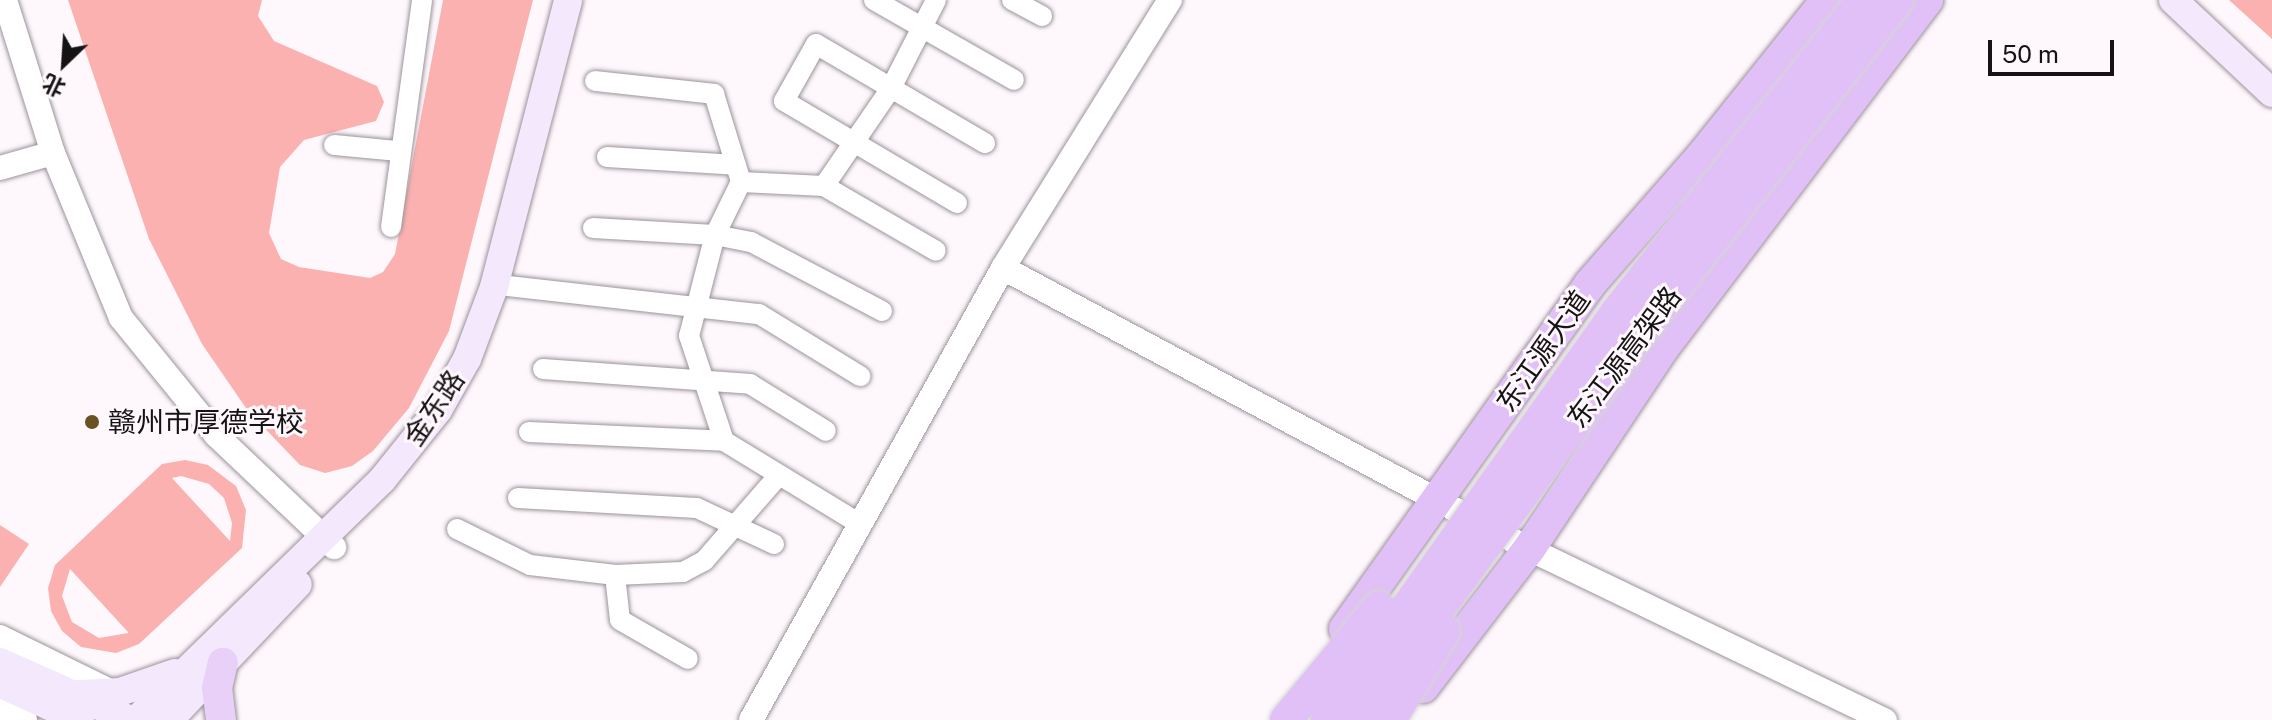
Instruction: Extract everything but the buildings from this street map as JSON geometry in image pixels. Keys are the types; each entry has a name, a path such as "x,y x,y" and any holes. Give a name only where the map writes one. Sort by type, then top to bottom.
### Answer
{"highway":[{"name":"东江源大道","path":"1284,720 1590,284 1702,156 1827,0"},
{"name":"东江源高架路","path":"1327,720 1616,313 1754,143 1863,0"},
{"name":"东江源高架路","path":"1358,720 1646,325 1763,179 1897,0"},
{"path":"1396,720 1529,549 1663,348 1927,0"},
{"path":"1284,720 1352,643 1663,222 1754,143"},
{"path":"1390,720 1435,643 1703,278 1763,179"}],"main road":[{"name":"金东路","path":"155,718 327,542 438,410 467,359 494,287 568,0"},
{"name":"金东路","path":"327,542 395,491 449,418 480,364 508,286 585,0"},
{"path":"2173,0 2272,93"},
{"path":"0,662 68,693 155,718"},
{"path":"68,693 113,693 208,663 217,688 221,720"},
{"path":"0,683 80,720"}],"street":[{"path":"5,0 53,153 121,318 216,435 327,542"},
{"path":"391,227 397,151 422,0"},
{"path":"874,0 1014,80"},
{"path":"824,186 856,144 891,88 936,0"},
{"path":"1012,0 1042,16"},
{"path":"751,720 1003,268 1170,0"},
{"path":"957,203 784,101 816,44 985,143"},
{"path":"595,81 714,94 739,174 715,235 689,336 724,441"},
{"path":"334,145 397,151"},
{"path":"0,168 53,153"},
{"path":"607,157 824,186 936,251"},
{"path":"593,228 715,235 751,242 882,311"},
{"path":"1003,268 1529,549 1885,720"},
{"path":"508,286 759,314 860,376"},
{"path":"543,369 704,378 750,384 826,431"},
{"path":"529,432 724,441 860,524"},
{"path":"457,529 530,565 615,575 696,569 779,475"},
{"path":"518,498 697,508 735,522 774,544"},
{"path":"615,575 620,620 688,659"},
{"path":"0,637 113,693 155,718"},
{"path":"0,707 25,720"}],"shaded area":[{"path":"68,0 262,0 258,16 274,41 377,86 384,102 376,121 304,140 280,167 269,233 281,259 299,267 370,278 383,272 395,254 443,0 533,0 449,331 409,408 373,451 352,466 325,473 300,465 248,411 202,344 149,239"},
{"path":"2229,0 2272,0 2272,39"},
{"path":"185,460 208,465 236,486 246,510 242,548 139,644 116,653 81,647 62,631 51,611 48,588 55,565 162,464","holes":["181,476 209,484 224,498 232,523 230,541 172,478","70,569 128,632 128,633 99,638 72,622 62,596"]},
{"path":"0,525 29,544 0,587"}],"place":[{"name":"赣州市厚德学校","path":"92,422"}]}
